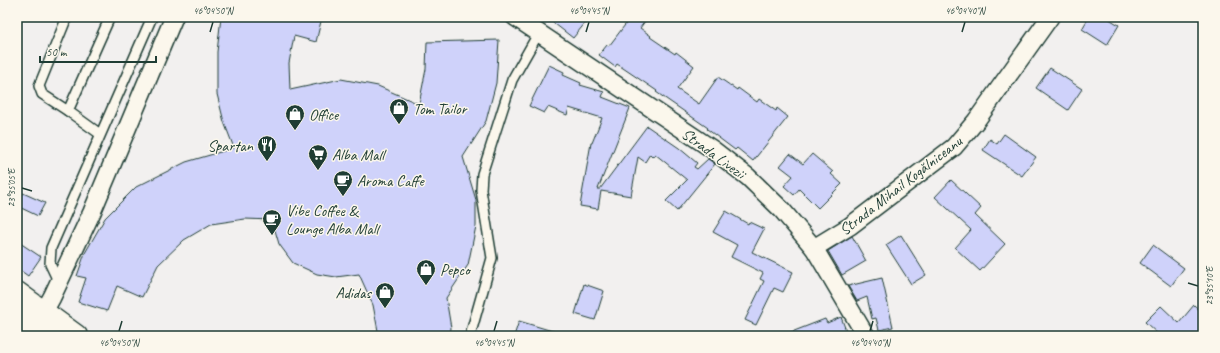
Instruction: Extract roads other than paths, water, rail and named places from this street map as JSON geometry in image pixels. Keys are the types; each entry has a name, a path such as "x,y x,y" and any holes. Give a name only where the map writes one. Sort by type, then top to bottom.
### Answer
{"main road":[{"path":"17,293 35,323 76,336"}],"street":[{"path":"35,323 52,297 95,205 174,17"},
{"name":"Strada Livezii","path":"515,17 538,34 712,149 748,177 782,210 814,248 866,336"},
{"name":"Strada Mihail Kogălniceanu","path":"814,248 850,226 954,147 976,121 1050,17"}],"lane":[{"path":"67,17 39,86 42,94 100,134"},
{"path":"68,111 110,17"},
{"path":"59,283 50,264 52,248 100,134 152,17"},
{"path":"470,336 492,258 480,190 482,174 512,80 538,34"}],"place":[{"name":"Tom Tailor","path":"399,125"},
{"name":"Office","path":"295,131"},
{"name":"Spartan","path":"267,162"},
{"name":"Alba Mall","path":"318,171"},
{"name":"Aroma Caffe","path":"343,197"},
{"name":"Vibe Coffee & Lounge Alba Mall","path":"272,236"},
{"name":"Pepco","path":"426,286"},
{"name":"Adidas","path":"385,309"}]}
